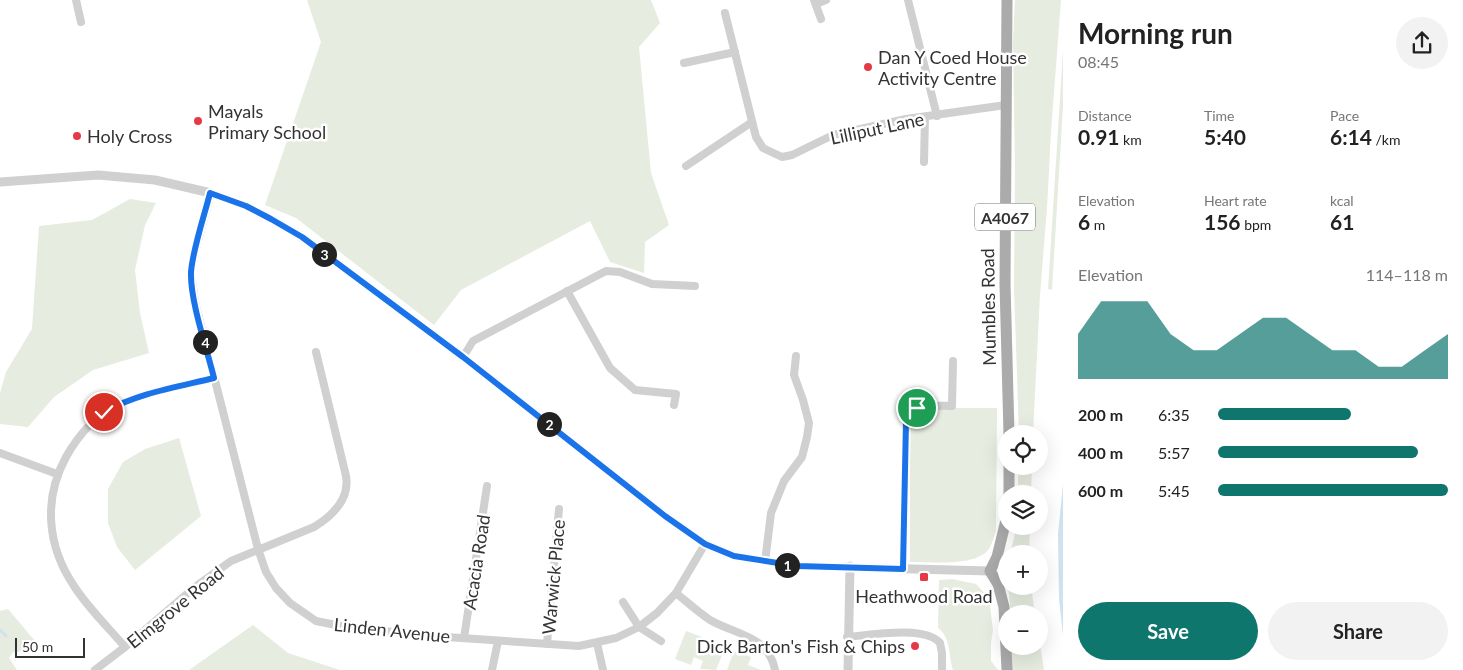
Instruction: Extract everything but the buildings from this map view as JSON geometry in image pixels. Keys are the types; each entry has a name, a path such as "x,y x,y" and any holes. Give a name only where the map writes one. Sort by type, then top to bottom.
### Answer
{"main road":[{"name":"Mumbles Road","path":"1007,0 1005,284 1009,425"},
{"path":"1002,535 997,557 990,570 998,584 1004,607 1007,670"}],"street":[{"path":"76,0 81,22"},
{"path":"821,19 815,2 826,0"},
{"path":"908,0 937,116"},
{"name":"Lilliput Lane","path":"725,13 756,137 763,148 782,156 792,155 833,135 925,117 1006,105"},
{"path":"684,63 735,52"},
{"path":"924,162 925,117"},
{"path":"686,166 752,122"},
{"path":"0,182 101,175 155,180 210,193 263,214 302,237 463,357 665,516 705,544 734,556 797,566 990,570"},
{"name":"Linden Avenue","path":"210,193 191,273 194,302 258,549 266,572 276,588 290,603 316,621 351,628 579,646 616,638 639,627 657,613 676,593 705,544"},
{"path":"463,357 473,341 606,271 620,272 652,284 695,286"},
{"path":"567,291 610,368 635,390 676,394 674,405"},
{"name":"Elmgrove Road","path":"95,670 195,587 231,561 314,527 340,504 346,491 346,476 316,352"},
{"path":"765,562 771,513 784,481 802,457 807,437 809,423 794,375 796,356"},
{"path":"903,569 906,421 908,416 917,408 956,406 953,361"},
{"path":"125,647 74,587 58,555 52,534 50,509 57,474 81,433 104,412 120,403 138,397 214,378"},
{"path":"0,453 57,474"},
{"name":"Acacia Road","path":"464,638 487,486"},
{"name":"Warwick Place","path":"547,644 559,509"},
{"path":"848,670 847,637 850,566"},
{"path":"676,593 710,619 756,640 766,648 773,660 775,670"},
{"path":"624,602 639,627 661,641"},
{"path":"847,637 899,633 929,634 940,643 942,670"},
{"path":"492,670 498,641"},
{"path":"597,643 603,670"}],"shaded area":[{"path":"307,0 651,0 660,23 639,47 651,173 669,225 645,242 644,273 610,262 590,221 461,290 434,325 296,218 265,205 321,42"},
{"path":"1015,0 1061,0 1040,295 1033,425 1019,425 1014,288 1013,43"},
{"path":"1063,50 1063,106 1052,290 1048,289"},
{"path":"130,199 156,203 145,225 135,270 140,313 149,353 93,370 54,397 28,427 0,424 0,393 6,372 32,329 39,226 92,220"},
{"path":"997,408 996,531 989,549 983,555 974,559 940,563 910,562 910,422 921,409"},
{"path":"179,438 201,516 135,570 117,547 108,523 108,489 123,462 145,449"},
{"path":"1018,475 1032,475 1031,485 1018,485"},
{"path":"1015,535 1030,535 1029,545 1012,545"},
{"path":"952,579 976,584 989,598 993,630 991,661 998,670 953,670 948,642 938,628 939,580"},
{"path":"1009,595 1032,595 1034,605 1010,605"},
{"path":"8,609 40,647 35,651 13,652 9,658 17,670 0,670 0,611"},
{"path":"253,625 288,653 340,670 189,670"},
{"path":"686,631 702,637 698,648 708,651 711,643 725,648 716,670 700,669 703,661 694,657 691,665 675,659"},
{"path":"734,651 751,657 748,665 761,670 727,670"},
{"path":"1011,655 1042,655 1044,670 1011,670"}],"water":[{"path":"1063,484 1063,635 1059,599 1058,534"}],"waterway":[{"path":"0,630 6,636"}],"place":[{"name":"Dan Y Coed House Activity Centre","path":"868,67"},
{"name":"Mayals Primary School","path":"198,121"},
{"name":"Holy Cross","path":"77,136"},
{"name":"Heathwood Road","path":"924,577"},
{"name":"Dick Barton's Fish & Chips","path":"915,646"}],"route":[{"path":"104,412 120,403 138,397 214,378 194,302 191,273 210,193 246,206 284,225 302,237 463,357 665,516 705,544 734,556 797,566 903,569 906,421 910,412 917,408"}]}
